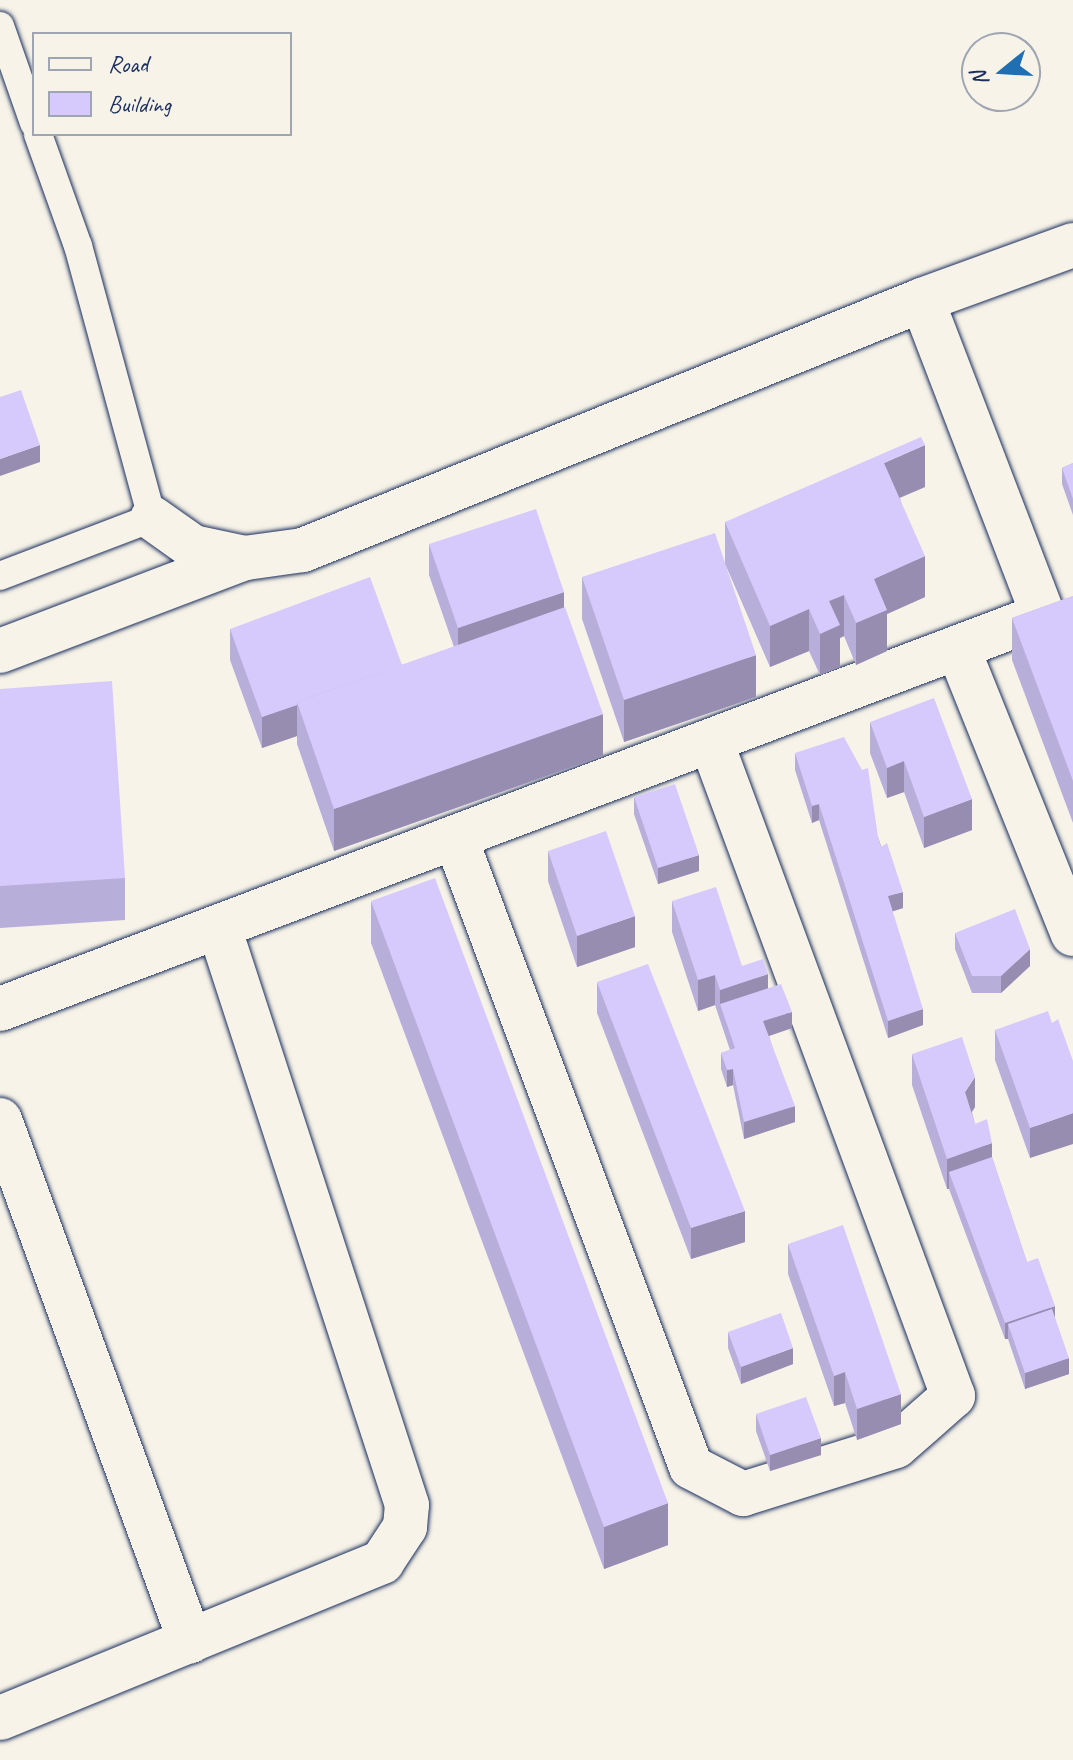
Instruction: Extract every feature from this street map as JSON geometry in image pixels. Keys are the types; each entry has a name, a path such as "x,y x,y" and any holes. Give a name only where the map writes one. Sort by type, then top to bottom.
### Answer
{"street":[{"path":"0,651 245,558 303,550 922,300 1073,245"},
{"path":"0,1009 457,842 711,741 959,651 1058,610 922,300"},
{"path":"152,518 193,547 245,558"},
{"path":"959,651 1064,884 1073,934"},
{"path":"457,842 691,1467 743,1494 896,1446 953,1396 711,741"},
{"path":"0,1718 382,1562 397,1545 407,1505 219,927"},
{"path":"0,1120 190,1641"}],"lane":[{"path":"0,26 32,117"},
{"path":"0,576 152,518 78,246 39,136"}],"building":[{"path":"21,390 40,445 0,459 0,397"},
{"path":"921,437 925,445 884,463 925,556 874,579 887,610 856,623 844,595 829,601 840,625 820,634 809,609 770,626 725,522"},
{"path":"1073,463 1073,499 1062,468"},
{"path":"536,509 564,592 458,628 429,544"},
{"path":"715,533 756,655 624,700 582,577"},
{"path":"370,577 402,665 262,717 230,629"},
{"path":"1073,596 1073,781 1012,618"},
{"path":"565,607 603,714 334,809 297,702"},
{"path":"112,681 125,878 0,886 0,689"},
{"path":"934,698 972,799 924,817 904,761 887,768 870,722"},
{"path":"844,737 862,770 868,768 878,837 881,847 887,843 903,892 888,896 923,1009 888,1021 819,804 812,806 795,753"},
{"path":"675,784 699,855 658,868 634,797"},
{"path":"606,831 635,916 577,936 548,851"},
{"path":"435,878 668,1503 604,1527 371,901"},
{"path":"716,887 742,966 763,959 768,974 720,990 715,975 698,980 672,901"},
{"path":"1015,909 1030,949 1001,976 972,976 955,933"},
{"path":"648,964 745,1211 691,1228 597,982"},
{"path":"781,984 792,1012 763,1021 795,1106 744,1122 733,1069 727,1070 721,1053 735,1048 720,1004"},
{"path":"1048,1011 1052,1023 1058,1019 1073,1061 1073,1113 1030,1128 995,1030"},
{"path":"962,1037 975,1077 965,1092 975,1124 987,1119 992,1143 947,1159 912,1054"},
{"path":"992,1157 1027,1262 1038,1258 1055,1306 1005,1323 949,1172"},
{"path":"843,1225 901,1394 857,1409 845,1372 834,1376 788,1244"},
{"path":"1052,1309 1069,1358 1025,1373 1008,1324"},
{"path":"781,1313 793,1348 741,1367 728,1332"},
{"path":"806,1397 821,1438 770,1455 756,1414"}]}
